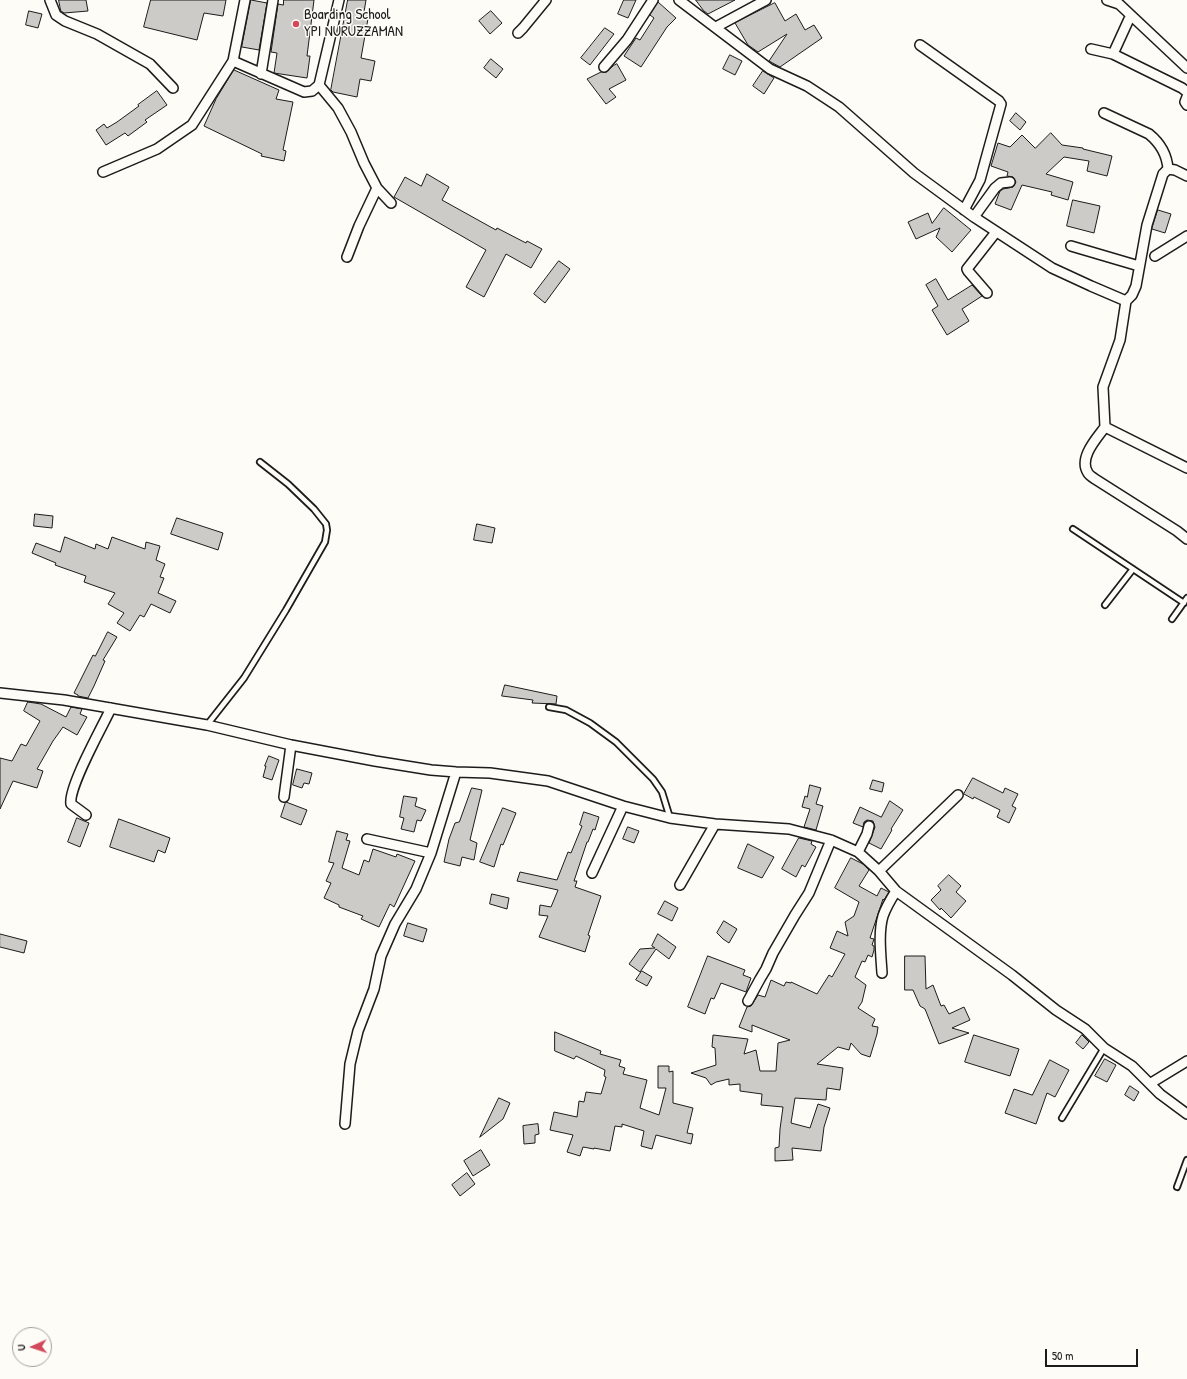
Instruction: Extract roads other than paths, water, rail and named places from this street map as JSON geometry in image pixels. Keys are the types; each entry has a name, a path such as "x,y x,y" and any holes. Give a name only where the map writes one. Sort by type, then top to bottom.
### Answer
{"street":[{"path":"50,0 56,16 64,21 97,34 150,64 173,88"},
{"path":"103,172 157,149 192,125 233,61 245,0"},
{"path":"261,74 273,0"},
{"path":"233,61 304,92 312,91 319,85 339,0"},
{"path":"518,32 546,0"},
{"path":"604,67 627,40 653,0"},
{"path":"680,0 770,69 807,86 839,106 914,173 996,232 1052,268 1126,301"},
{"path":"716,27 766,0"},
{"path":"1107,0 1119,4 1187,68"},
{"path":"1113,54 1129,19"},
{"path":"920,45 999,101 1001,104 980,180 964,210"},
{"path":"1091,49 1113,54 1182,88 1187,92"},
{"path":"319,85 338,108 377,188 391,202"},
{"path":"1187,97 1185,102 1187,106"},
{"path":"1104,113 1149,134 1154,138 1160,145 1167,160 1168,169"},
{"path":"1168,169 1175,170 1187,176"},
{"path":"1168,169 1163,174 1147,225 1136,286 1132,295 1126,301 1120,340 1103,387 1105,427 1092,446 1084,465 1088,473 1095,479 1178,531 1187,539"},
{"path":"974,217 995,188 1001,183 1010,182"},
{"path":"348,257 359,226 377,188"},
{"path":"987,293 967,269 996,232"},
{"path":"1155,256 1187,236"},
{"path":"1072,246 1139,266"},
{"path":"1105,427 1187,468"},
{"path":"0,693 64,700 207,725 291,745 374,761 431,770 490,773 548,781 623,806 670,818 715,824 789,829 831,840 858,852 896,890 1012,975 1056,1010 1085,1029 1104,1048 1132,1066 1151,1083 1160,1094 1187,1114"},
{"path":"86,815 71,804 71,797 76,780 111,708"},
{"path":"284,798 291,745"},
{"path":"345,1124 350,1064 358,1031 374,989 381,956 395,924 416,888 431,853 456,772"},
{"path":"879,872 958,795"},
{"path":"592,873 623,806"},
{"path":"680,885 715,824"},
{"path":"858,852 867,834 869,826"},
{"path":"367,839 431,853"},
{"path":"748,1001 773,953 809,893 831,840"},
{"path":"882,973 882,917 896,890"},
{"path":"1151,1083 1187,1060"}],"lane":[{"path":"207,725 244,678 325,542 327,530 326,524 314,509 288,484 260,462"},
{"path":"1073,529 1184,603"},
{"path":"1105,605 1133,569"},
{"path":"1172,619 1187,598"},
{"path":"549,707 566,710 572,713 590,723 616,742 653,779 662,792 670,818"},
{"path":"1062,1118 1104,1048"},
{"path":"1177,1187 1187,1160"}],"place":[{"name":"Boarding School YPI NURUZZAMAN","path":"296,24"}]}
